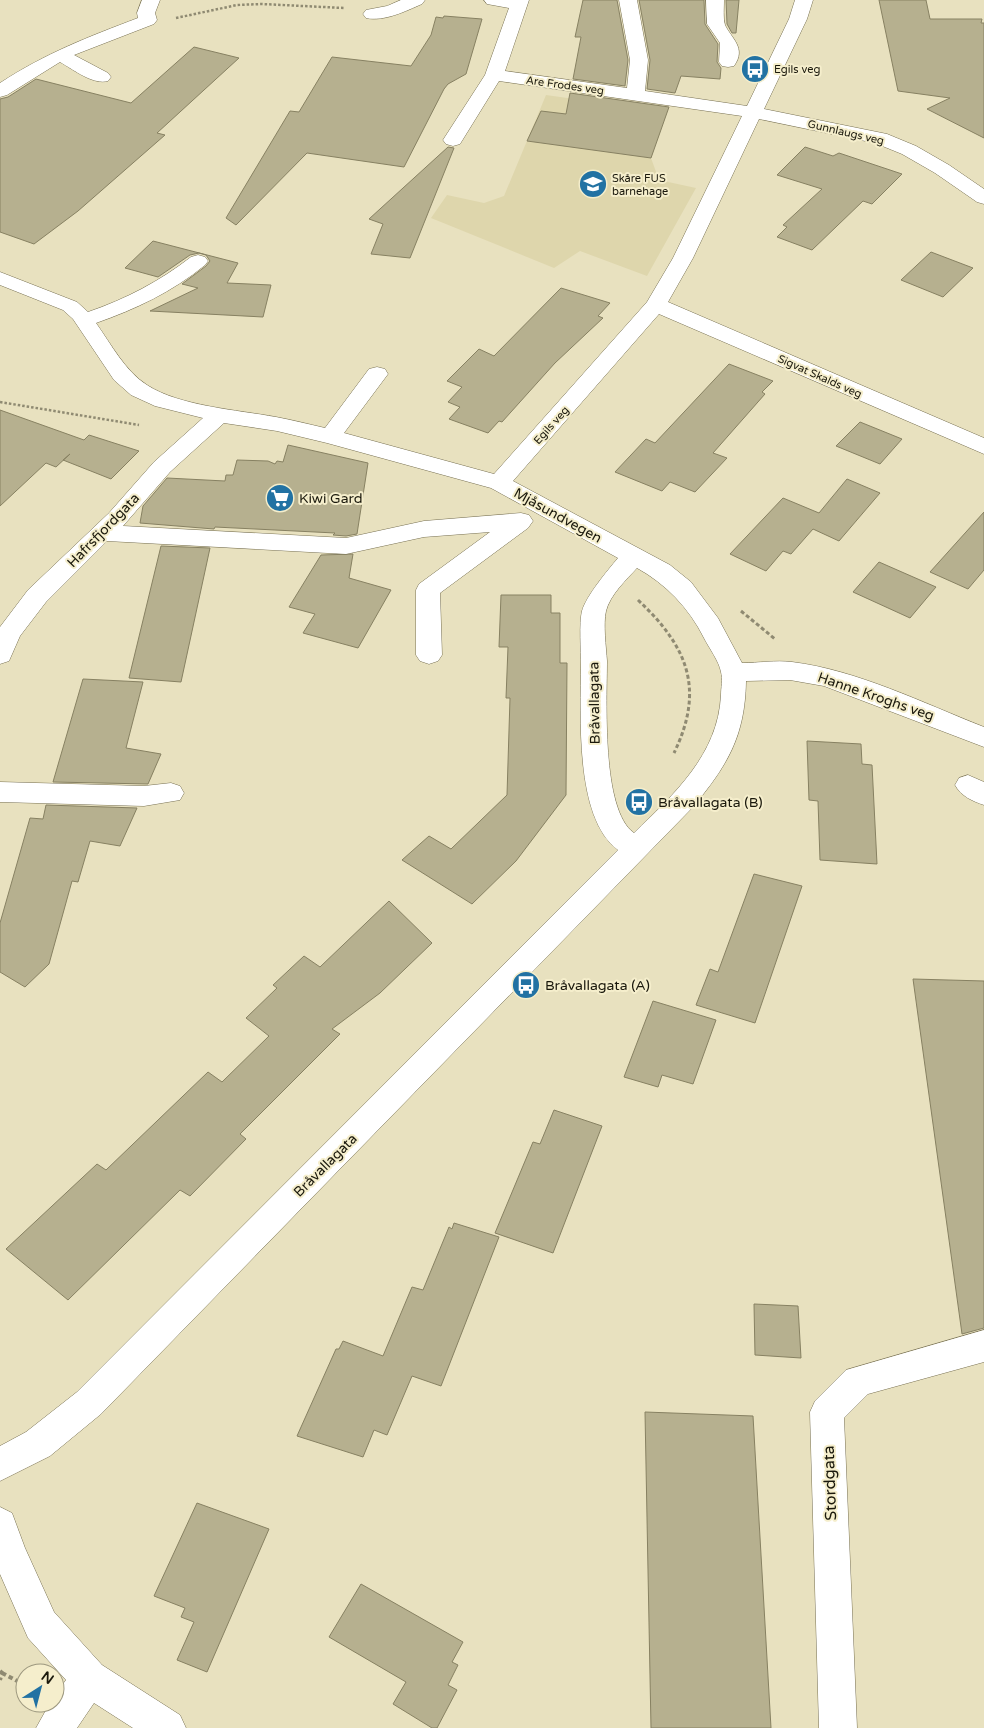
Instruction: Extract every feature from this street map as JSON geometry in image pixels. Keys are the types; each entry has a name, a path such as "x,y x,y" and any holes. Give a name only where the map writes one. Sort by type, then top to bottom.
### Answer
{"street":[{"path":"0,91 60,55 148,20 146,13 151,0"},
{"path":"372,14 392,10 416,0"},
{"path":"453,140 494,75 520,2 494,0"},
{"path":"628,0 639,60 635,95"},
{"path":"715,0 716,24 729,43 728,62"},
{"name":"Egils veg","path":"499,483 656,305 683,258 798,19 804,0"},
{"path":"60,55 102,77"},
{"name":"Are Frodes veg","path":"494,75 753,112"},
{"name":"Gunnlaugs veg","path":"753,112 880,138 908,150 942,169 984,198"},
{"path":"84,320 146,297 198,261"},
{"name":"Mjåsundvegen","path":"0,278 70,306 84,320 122,375 139,390 164,401 219,415 277,424 330,436 499,483 661,571 682,588 710,624 734,672"},
{"name":"Sigvat Skalds veg","path":"656,305 984,447"},
{"path":"330,436 377,374"},
{"name":"Hafrsfjordgata","path":"0,655 9,633 37,596 102,533 162,467 219,415"},
{"path":"429,655 428,590 541,506"},
{"path":"102,533 346,546 424,529 520,522"},
{"name":"Bråvallagata","path":"634,556 610,583 594,611 594,732 598,783 608,817 620,837 637,849"},
{"name":"Hanne Kroghs veg","path":"734,672 790,671 826,677 894,701 984,737"},
{"name":"Bråvallagata","path":"0,1464 38,1444 89,1403 684,801 708,771 726,736 733,706 734,672"},
{"path":"0,792 144,796 171,793"},
{"name":"Stordgata","path":"838,1728 827,1412 858,1381 984,1346"},
{"path":"0,1525 8,1551 41,1625 88,1678 167,1728"},
{"path":"55,1728 88,1678"}],"path":[{"path":"148,20 185,17 237,6 262,4 349,8 372,14"},
{"path":"0,402 196,436"},
{"path":"610,583 624,588 670,632 681,651 686,665 690,689 686,725 666,769 684,801"},
{"path":"0,1680 1,1672 15,1680"}],"shaded area":[{"name":"Skåre FUS barnehage","path":"546,95 667,112 651,158 659,180 696,188 647,276 580,251 554,268 431,218 447,195 484,203 504,196"}],"building":[{"path":"583,0 617,0 628,60 625,86 573,79 581,37 575,37"},
{"path":"639,0 704,0 705,24 718,44 717,62 721,68 720,79 681,76 675,93 647,89 650,60"},
{"path":"726,0 739,0 736,33 732,33 727,24"},
{"path":"879,0 926,0 930,19 982,19 981,23 984,23 984,138 927,109 950,98 898,91"},
{"path":"444,16 482,19 466,74 448,84 444,89 404,167 307,153 236,225 226,218 290,111 299,112 332,57 411,66 431,35 436,17 443,18"},
{"path":"194,47 239,58 157,133 165,135 78,211 34,244 0,232 0,99 8,97 36,79 131,103"},
{"path":"570,93 669,107 651,158 527,141 541,111 566,114"},
{"path":"448,147 454,148 410,258 371,254 383,224 369,219"},
{"path":"805,147 833,156 839,153 902,174 872,204 863,201 812,250 777,237 787,227 783,225 822,189 777,175"},
{"path":"153,241 238,263 227,283 271,285 263,317 150,311 198,288 182,284 210,261 206,255 199,253 190,255 158,277 125,268"},
{"path":"931,252 973,268 943,297 901,280"},
{"path":"561,288 610,303 598,316 603,318 555,363 502,422 499,421 488,433 449,419 460,407 448,402 462,387 447,381 479,349 494,356"},
{"path":"729,364 773,381 762,392 765,394 713,453 727,458 695,492 670,482 662,491 615,472 646,439 655,443"},
{"path":"0,410 84,440 89,435 139,451 111,479 63,460 56,467 46,463 0,506"},
{"path":"860,422 902,439 880,464 836,446"},
{"path":"288,445 368,463 357,534 346,536 333,535 335,533 215,527 214,529 140,523 143,506 167,478 225,481 226,475 233,475 237,460 268,461 275,464 277,461 283,462"},
{"path":"847,479 880,493 839,541 813,529 791,554 783,551 766,571 730,554 783,498 819,513"},
{"path":"984,512 984,570 968,589 930,572"},
{"path":"161,546 210,548 181,682 129,678"},
{"path":"353,554 349,578 391,590 358,648 303,633 315,614 289,607 321,555"},
{"path":"879,562 936,587 910,618 853,592"},
{"path":"501,595 551,595 551,613 560,613 560,663 567,663 566,795 516,861 472,904 402,860 429,836 451,849 507,795 510,698 506,698 508,647 499,647"},
{"path":"83,679 143,682 126,748 161,754 148,784 53,782"},
{"path":"807,741 861,744 862,764 872,765 877,864 820,860 818,801 809,800"},
{"path":"46,805 137,808 120,846 90,841 78,882 72,881 49,964 25,987 0,972 0,923 30,818 43,819"},
{"path":"754,874 802,886 755,1023 696,1005 710,969 718,972"},
{"path":"389,901 432,943 380,993 332,1029 340,1034 240,1134 246,1139 190,1196 180,1190 68,1300 6,1249 97,1164 106,1170 208,1072 222,1082 269,1036 246,1018 277,988 273,985 304,956 320,967"},
{"path":"913,979 984,981 984,1328 962,1334"},
{"path":"653,1001 716,1020 693,1084 662,1075 658,1087 624,1077"},
{"path":"554,1110 602,1126 553,1253 495,1233 533,1142 540,1144"},
{"path":"454,1223 499,1237 441,1386 412,1376 387,1435 374,1430 363,1457 297,1436 336,1349 339,1349 343,1341 383,1356 412,1287 423,1290 449,1227 452,1229"},
{"path":"754,1304 798,1306 801,1358 755,1355"},
{"path":"645,1412 753,1416 771,1728 651,1728"},
{"path":"197,1503 269,1529 207,1672 177,1660 194,1622 181,1617 185,1608 154,1596"},
{"path":"361,1584 463,1642 452,1662 458,1665 448,1685 457,1690 437,1728 432,1728 393,1704 406,1682 329,1637"}],"place":[{"name":"Egils veg","path":"755,69"},
{"name":"Skåre FUS barnehage","path":"593,184"},
{"name":"Kiwi Gard","path":"280,498"},
{"name":"Bråvallagata (B)","path":"639,802"},
{"name":"Bråvallagata (A)","path":"526,985"}]}
